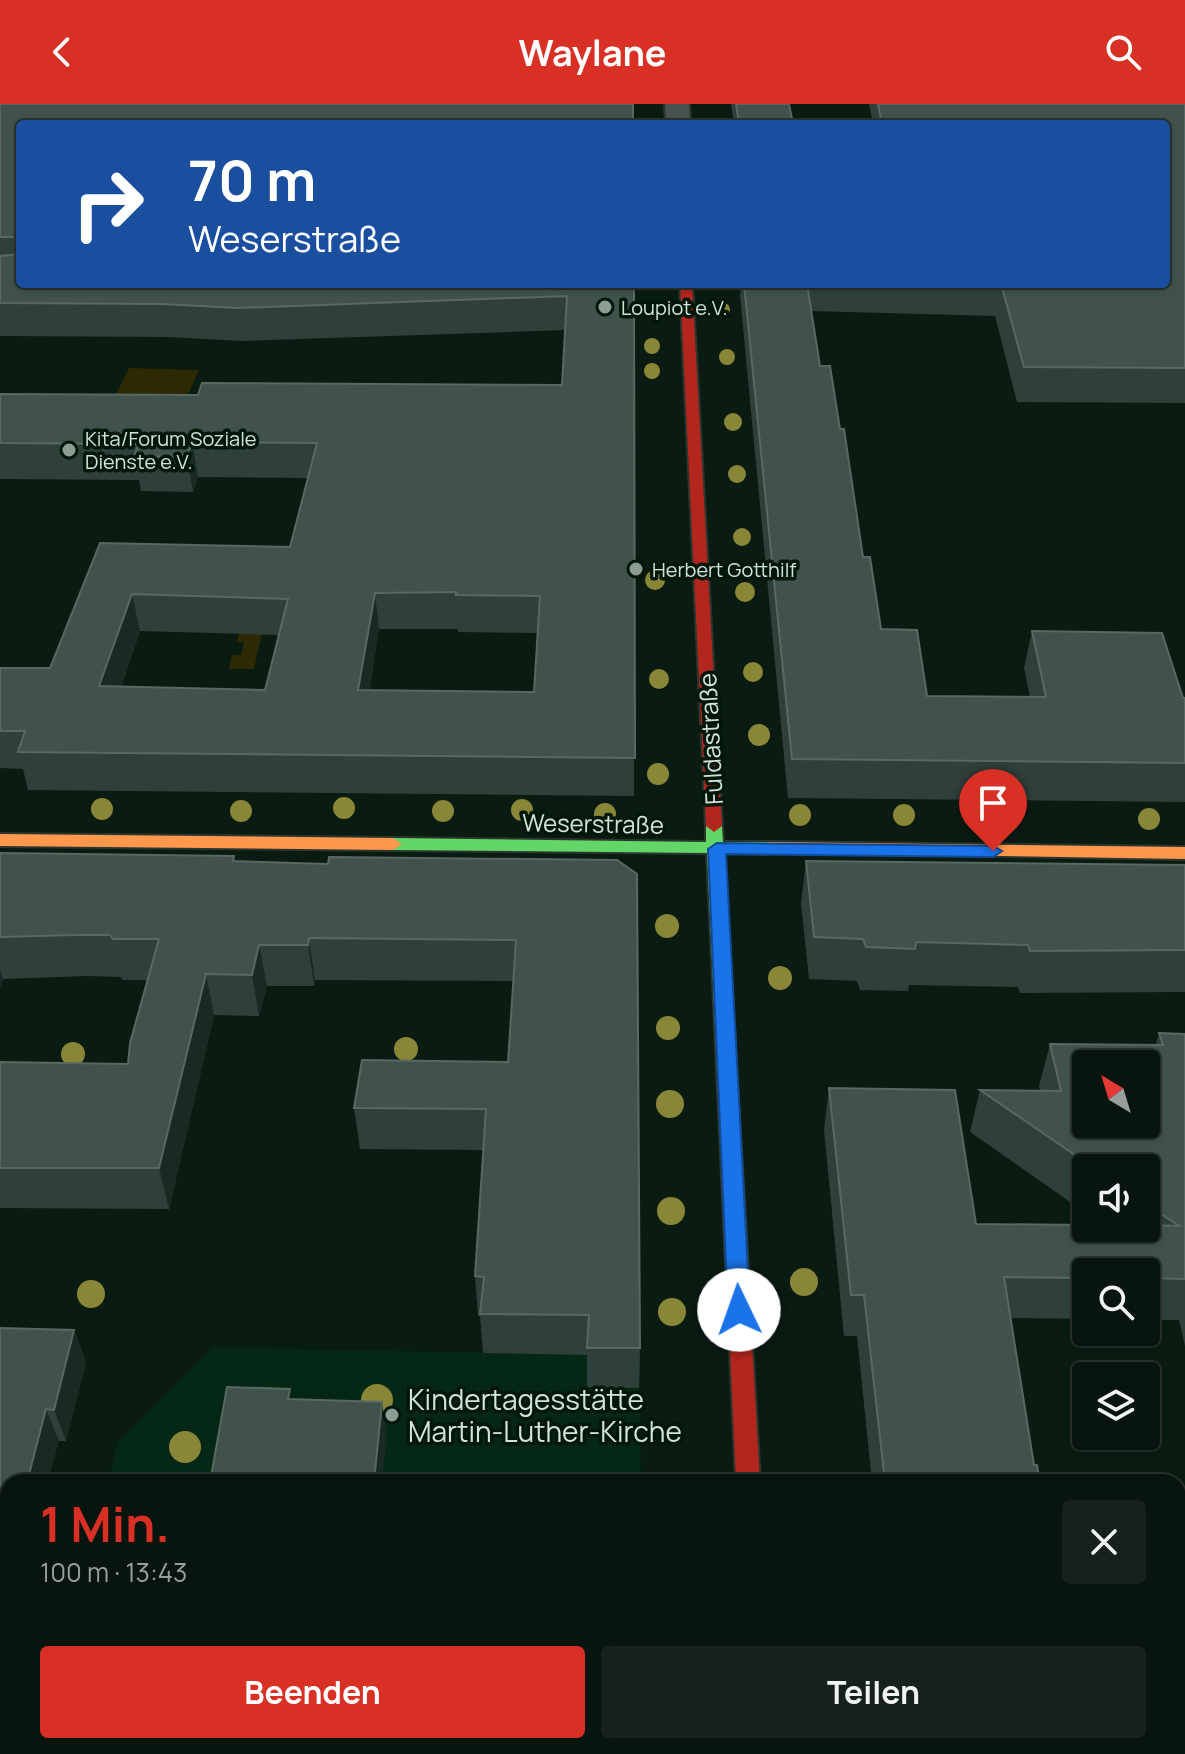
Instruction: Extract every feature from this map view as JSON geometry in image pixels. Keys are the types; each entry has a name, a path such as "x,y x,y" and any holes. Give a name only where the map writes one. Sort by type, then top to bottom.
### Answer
{"street":[{"name":"Fuldastraße","path":"686,288 748,1474"},
{"name":"Weserstraße","path":"0,840 1185,853"}],"shaded area":[{"path":"129,368 199,370 184,404 112,402"},
{"path":"239,632 262,632 254,669 229,669 232,655 241,655 244,642 237,642"},
{"name":"Kindertagesstätte Martin-Luther-Kirche","path":"212,1347 640,1356 641,1474 110,1474 117,1443"}],"building":[{"path":"0,104 633,104 633,120 16,120 16,249 15,237 0,237"},
{"path":"736,104 789,104 792,120 738,120"},
{"path":"878,104 1185,104 1185,368 1024,367 1002,288 1170,288 1170,120 881,120"},
{"path":"16,254 16,288 634,288 635,758 18,752 25,731 0,731 0,668 50,668 100,543 290,547 317,443 192,442 187,457 134,456 139,444 0,443 0,394 198,395 202,383 562,385 567,296 238,308 162,304 0,303 0,256","holes":["456,592 456,595 540,596 534,692 358,690 375,593","132,594 288,599 265,690 99,686"]},
{"path":"744,288 808,288 820,366 830,366 840,429 844,429 863,557 870,557 881,629 917,630 927,696 1046,697 1032,631 1162,633 1185,698 1185,763 792,759"},
{"path":"0,853 234,856 233,861 328,864 329,857 617,860 637,874 640,1348 587,1348 589,1315 480,1314 484,1277 475,1276 486,1109 354,1108 362,1060 508,1062 516,940 309,938 308,945 259,945 252,975 206,974 159,1168 0,1168 0,1062 128,1064 130,1043 159,939 113,939 110,935 0,937"},
{"path":"806,861 1185,865 1185,950 1030,951 1028,945 916,942 915,949 866,947 863,939 814,937"},
{"path":"1159,1033 1185,1034 1185,1279 1160,1278 1160,1258 1072,1258 1072,1278 1004,1277 1034,1465 1037,1465 1039,1474 884,1474 864,1295 851,1295 829,1088 955,1090 976,1224 1072,1225 1072,1242 1160,1242 1160,1225 1179,1226 1160,1213 1160,1154 1074,1154 980,1090 1061,1091 1050,1044 1163,1045"},
{"path":"0,1328 74,1330 54,1410 46,1409 29,1474 0,1474"},
{"path":"227,1387 290,1389 288,1399 382,1402 375,1474 211,1474"}],"traffic: fast":[{"path":"714,826 739,1307"},
{"path":"393,844 769,848"}],"traffic: slow":[{"path":"0,840 393,844"},
{"path":"769,848 1185,853"}],"traffic: jam":[{"path":"686,288 714,826"},
{"path":"739,1307 748,1474"}],"place":[{"name":"Loupiot e.V.","path":"605,307"},
{"name":"Kita/Forum Soziale Dienste e.V.","path":"69,450"},
{"name":"Herbert Gotthilf","path":"636,569"},
{"name":"Kindertagesstätte Martin-Luther-Kirche","path":"392,1415"}],"route":[{"path":"739,1310 717,849 993,851"}]}
